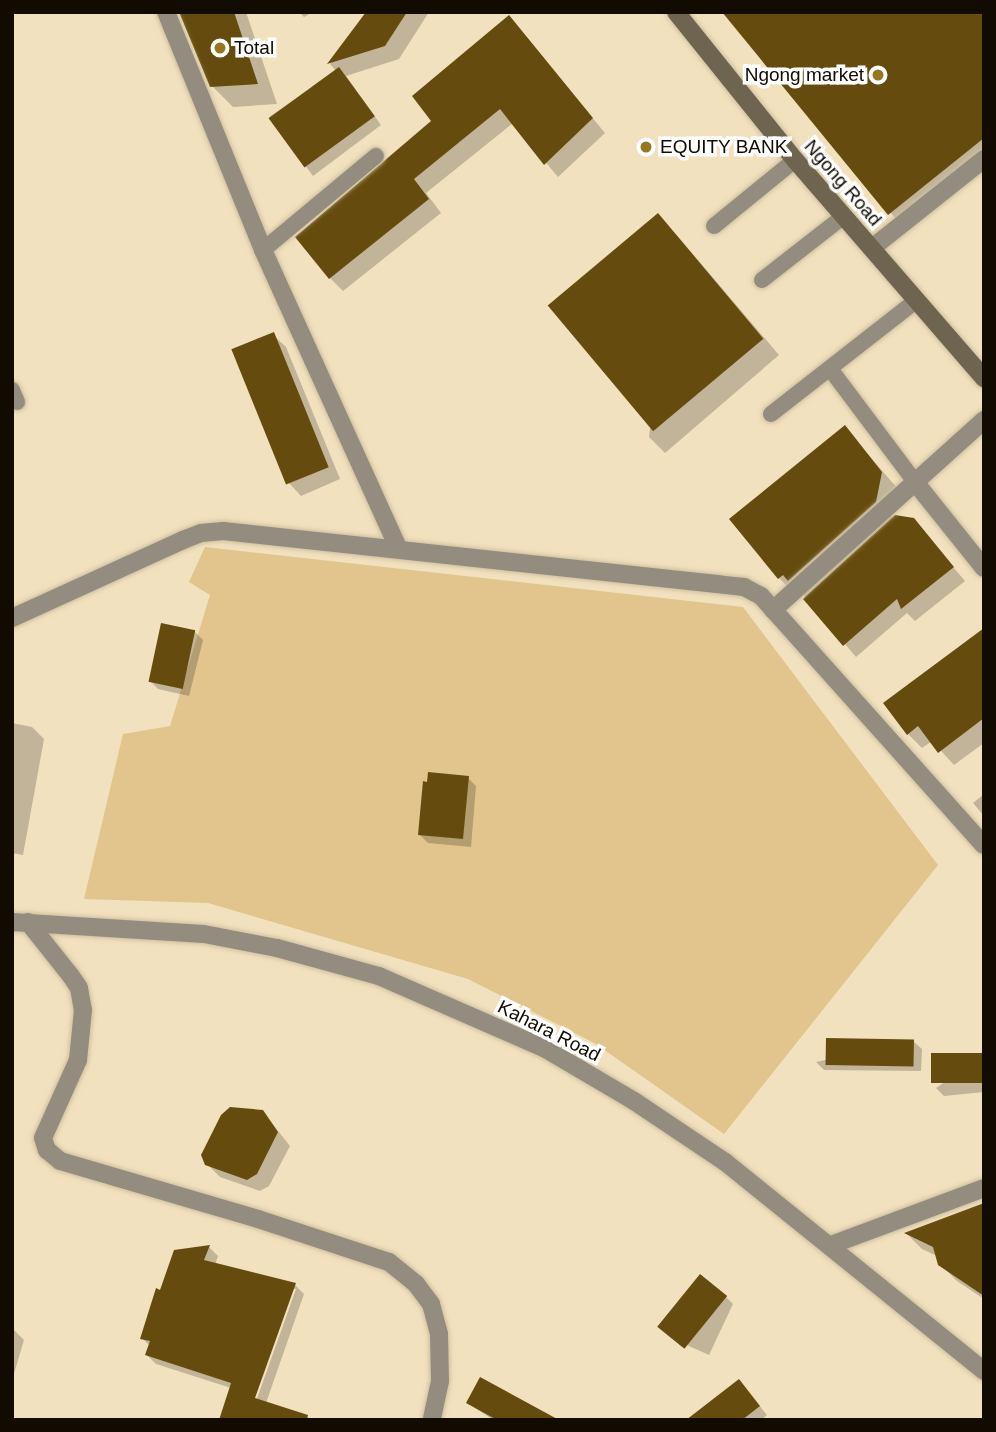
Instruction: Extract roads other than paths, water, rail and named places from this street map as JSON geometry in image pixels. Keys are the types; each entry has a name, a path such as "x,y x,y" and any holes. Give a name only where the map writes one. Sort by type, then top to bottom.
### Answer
{"main road":[{"name":"Ngong Road","path":"676,12 795,160 984,378"}],"street":[{"path":"166,12 263,250 399,550"},
{"path":"872,248 984,159"},
{"path":"773,610 984,420"},
{"path":"915,482 984,568"},
{"path":"12,618 201,533 223,531 731,585 761,596 984,845"},
{"path":"20,922 79,988 83,1010 78,1060 43,1138 47,1150 60,1161 258,1219 389,1262 416,1284 431,1304 439,1334 440,1381 432,1420"},
{"name":"Kahara Road","path":"20,922 204,934 277,948 379,976 544,1048 634,1101 725,1162 984,1371"},
{"path":"831,1245 984,1188"}],"lane":[{"path":"263,250 376,156"},
{"path":"714,226 795,160"},
{"path":"762,280 844,216"},
{"path":"771,414 831,370 917,300"},
{"path":"831,370 915,482"}],"place":[{"name":"Total","path":"220,48"},
{"name":"Ngong market","path":"878,75"},
{"name":"EQUITY BANK","path":"646,147"}]}
